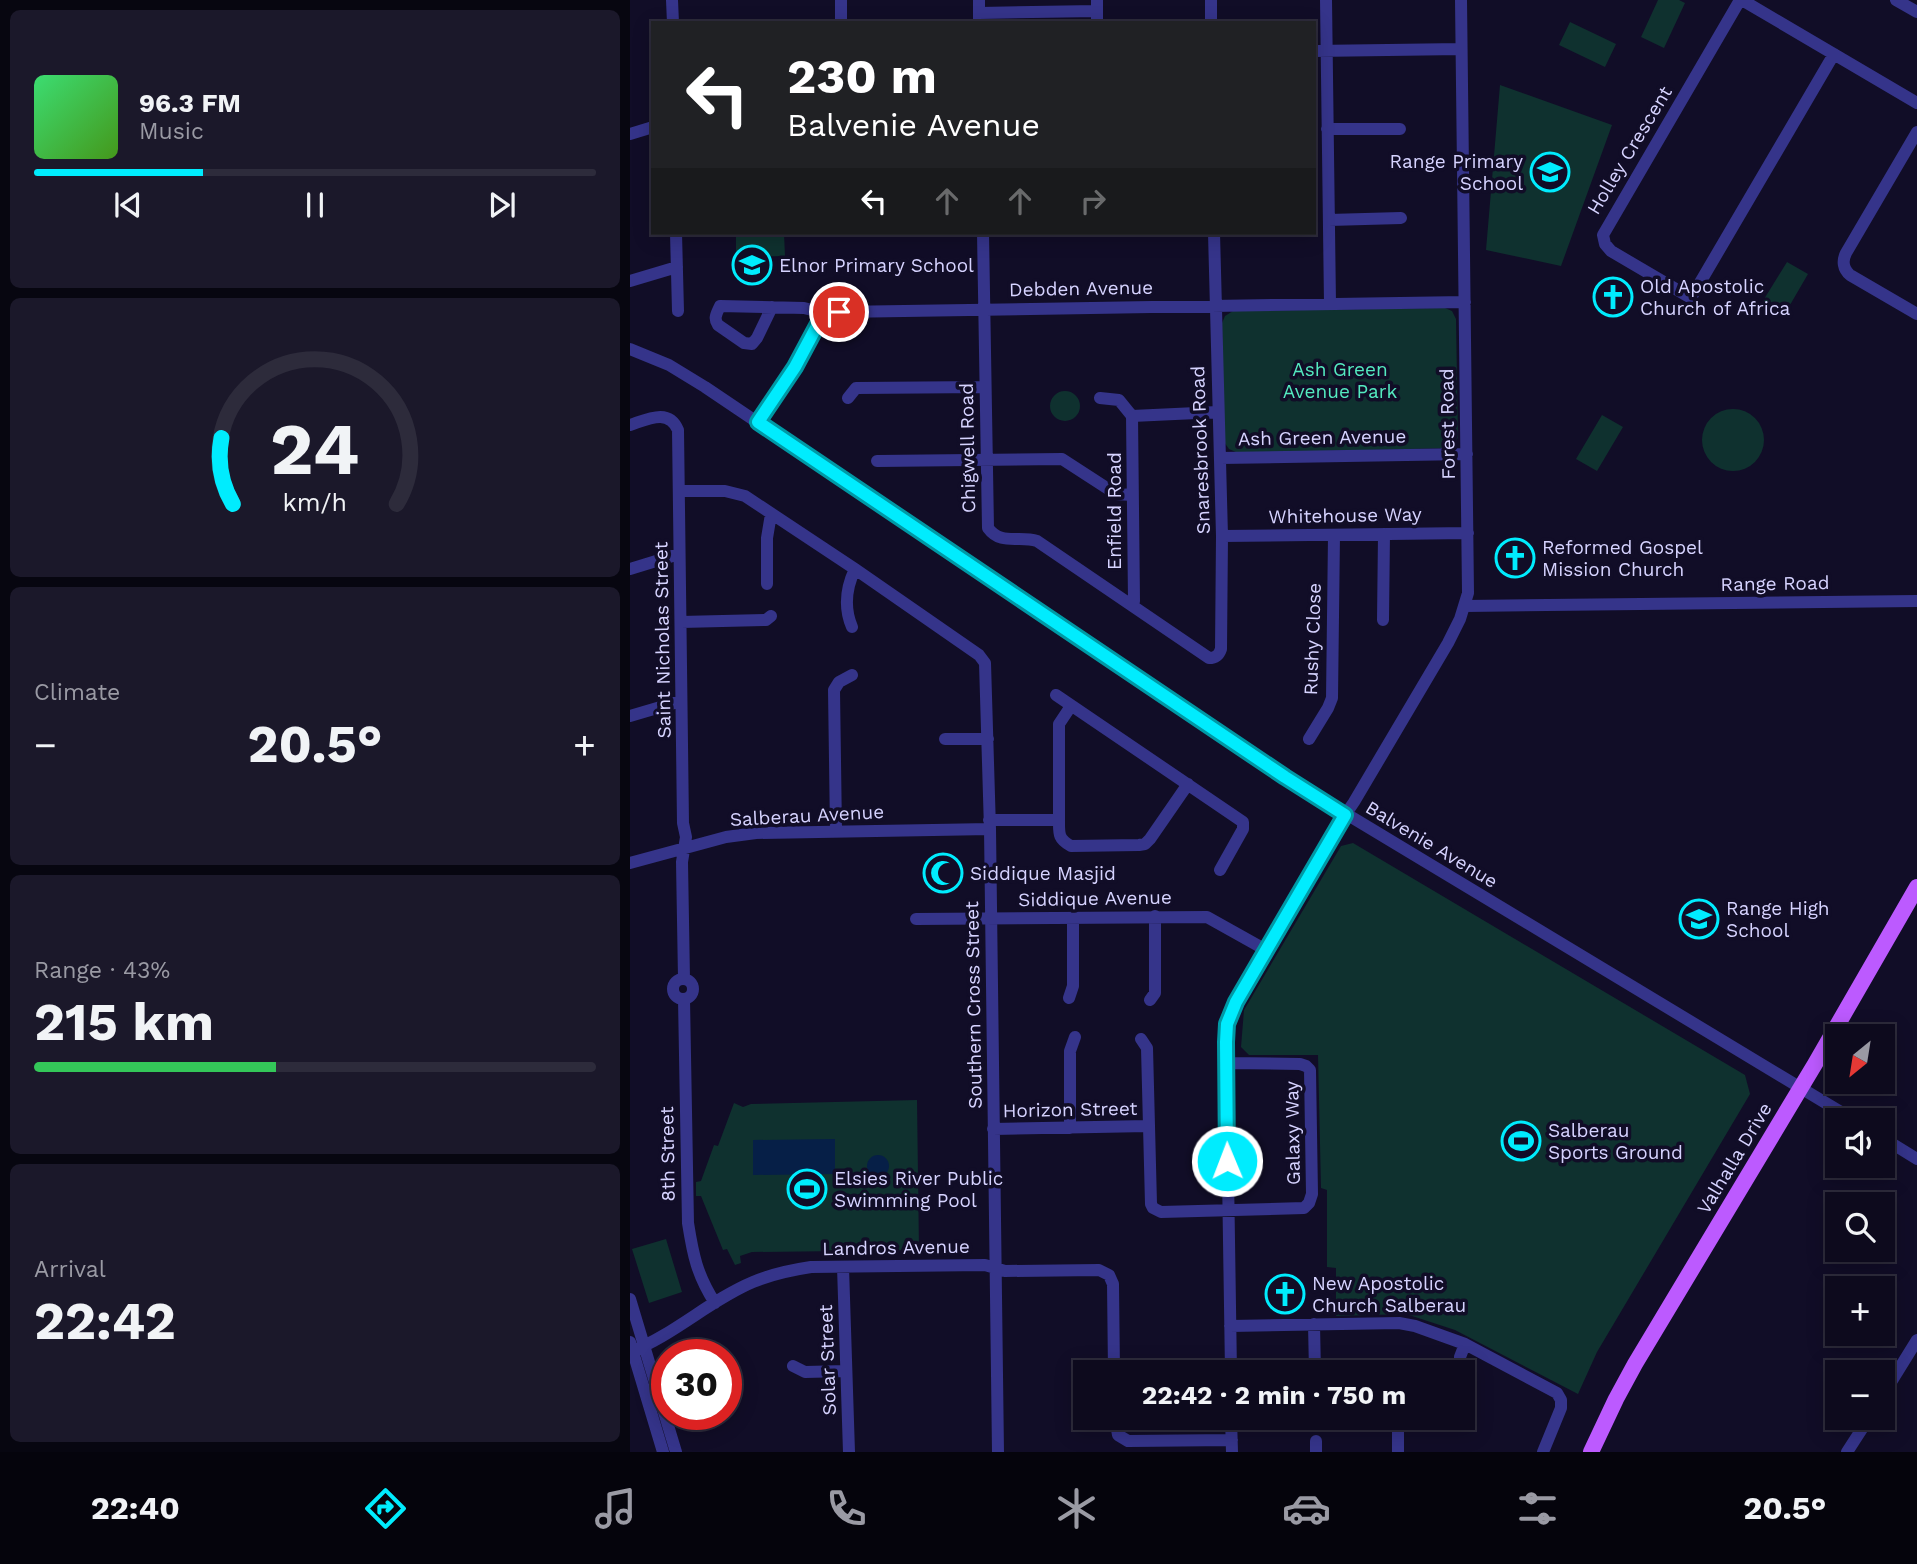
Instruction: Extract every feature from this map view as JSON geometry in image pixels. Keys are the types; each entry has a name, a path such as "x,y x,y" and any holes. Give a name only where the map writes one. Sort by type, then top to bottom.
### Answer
{"main road":[{"name":"Valhalla Drive","path":"1591,1452 1635,1364 1917,887"}],"street":[{"path":"672,0 673,21"},
{"path":"1211,0 1211,21"},
{"path":"1326,0 1320,51 1328,130 1330,304"},
{"name":"Forest Road","path":"1231,1360 1226,1063 1226,1033 1230,1016 1266,950 1448,643 1465,606 1468,587 1468,533 1461,0"},
{"path":"1741,0 1917,103"},
{"name":"Holley Crescent","path":"1741,0 1603,235 1605,244 1611,251 1691,298 1834,54"},
{"path":"1896,0 1917,12"},
{"path":"979,12 1097,11"},
{"path":"1320,51 1461,50"},
{"path":"630,134 651,128"},
{"path":"1328,130 1400,129"},
{"path":"1917,132 1843,262 1850,275 1917,314"},
{"path":"1329,220 1401,218"},
{"path":"676,235 678,312"},
{"name":"Chigwell Road","path":"983,235 987,524 993,534 1004,539 1035,540 1209,658"},
{"name":"Snaresbrook Road","path":"1209,658 1216,657 1221,649 1223,536 1214,235"},
{"path":"630,281 677,267"},
{"name":"Debden Avenue","path":"822,319 839,312 1465,302"},
{"path":"758,422 795,367 822,319 812,310 804,308 772,307 720,306 715,317 718,325 744,343 752,344 772,307"},
{"name":"Balvenie Avenue","path":"630,349 687,375 1345,815 1834,1108"},
{"path":"848,398 856,388 985,387"},
{"path":"1100,398 1119,400 1132,416 1219,412"},
{"name":"Saint Nicholas Street","path":"630,425 665,416 674,422 678,430 685,848"},
{"name":"Enfield Road","path":"1131,605 1134,601 1132,416"},
{"name":"Ash Green Avenue","path":"1220,458 1467,454"},
{"path":"877,461 1062,459 1116,494 1132,495"},
{"name":"Southern Cross Street","path":"680,491 714,490 745,496 979,655 985,663 998,1452"},
{"path":"767,584 767,538 771,514"},
{"name":"Whitehouse Way","path":"1223,536 1468,533"},
{"name":"Rushy Close","path":"1309,739 1332,698 1334,534"},
{"path":"1384,534 1384,620"},
{"path":"630,569 680,554"},
{"path":"852,627 847,615 848,584 855,569"},
{"name":"Range Road","path":"1465,606 1917,601"},
{"path":"681,622 765,620 771,616"},
{"path":"836,831 834,690 839,682 852,675"},
{"path":"1056,695 1243,822 1243,829 1220,870"},
{"path":"630,716 681,701"},
{"path":"1071,706 1059,724 1059,834 1063,842 1071,846 1145,844 1188,784"},
{"path":"945,739 988,739"},
{"name":"Salberau Avenue","path":"630,863 741,834 1059,820"},
{"name":"8th Street","path":"685,848 682,862 684,979 690,981 693,987 690,996 684,999 688,1223 693,1256 715,1303"},
{"path":"1150,1000 1155,993 1155,916"},
{"path":"1069,998 1073,986 1073,917"},
{"name":"Siddique Avenue","path":"916,919 1207,917 1266,950"},
{"path":"1070,1128 1070,1051 1074,1037"},
{"name":"Galaxy Way","path":"1142,1039 1147,1048 1153,1208 1161,1212 1300,1209 1310,1203 1312,1194 1312,1075 1309,1068 1303,1064 1226,1063"},
{"name":"Horizon Street","path":"993,1129 1148,1126"},
{"path":"1895,1145 1917,1159"},
{"name":"Landros Avenue","path":"634,1348 753,1282 782,1272 811,1267 985,1265 1005,1271 1106,1272 1113,1284 1114,1360"},
{"name":"Solar Street","path":"844,1267 849,1452"},
{"path":"630,1299 634,1348 663,1452"},
{"path":"1230,1326 1399,1323 1465,1344 1557,1393 1561,1408 1543,1452"},
{"path":"1314,1324 1315,1360"},
{"path":"1895,1376 1917,1340"},
{"path":"1460,1360 1465,1344"},
{"path":"634,1348 676,1452"},
{"path":"793,1366 805,1372 846,1371"},
{"path":"1116,1430 1124,1440 1232,1446"},
{"path":"1398,1430 1398,1452"},
{"path":"1847,1452 1861,1430"}],"green space":[{"path":"1658,0 1679,0 1685,3 1664,48 1641,37"},
{"path":"1570,22 1616,44 1605,67 1559,45"},
{"path":"1500,85 1612,125 1561,266 1486,250"},
{"path":"736,235 784,235 785,256 736,257"},
{"path":"1787,262 1808,274 1783,317 1761,304"},
{"name":"Ash Green Avenue Park","path":"1445,308 1452,311 1456,319 1458,437 1450,448 1238,453 1229,449 1224,442 1222,323 1225,316 1233,311"},
{"path":"1065,391 1075,396 1080,406 1075,416 1065,421 1055,416 1050,406 1055,396"},
{"path":"1733,409 1755,418 1764,440 1755,462 1733,471 1711,462 1702,440 1711,418"},
{"path":"1602,415 1623,427 1597,471 1576,459"},
{"name":"Salberau Sports Ground","path":"1353,843 1745,1075 1750,1094 1597,1352 1578,1394 1455,1330 1406,1314 1336,1316 1336,1268 1327,1267 1327,1190 1321,1188 1318,1055 1249,1055 1241,1047 1244,1010 1341,846"},
{"name":"Elsies River Public Swimming Pool","path":"917,1100 919,1250 752,1252 740,1256 741,1263 735,1265 727,1249 723,1250 701,1196 696,1196 696,1182 701,1181 714,1145 718,1146 734,1103 743,1107 751,1104"},
{"path":"666,1239 682,1292 649,1303 632,1249"}],"water":[{"path":"835,1139 835,1174 753,1175 753,1140"},
{"path":"874,1155 882,1155 889,1162 889,1170 882,1177 874,1177 867,1170 867,1162"}],"place":[{"name":"Range Primary School","path":"1550,172"},
{"name":"Elnor Primary School","path":"752,265"},
{"name":"Old Apostolic Church of Africa","path":"1613,297"},
{"name":"Reformed Gospel Mission Church","path":"1515,558"},
{"name":"Siddique Masjid","path":"943,873"},
{"name":"Range High School","path":"1699,919"},
{"name":"Salberau Sports Ground","path":"1521,1141"},
{"name":"Elsies River Public Swimming Pool","path":"807,1189"},
{"name":"New Apostolic Church Salberau","path":"1285,1294"}],"route":[{"path":"839,312 828,315 818,324 795,367 758,422 1345,815 1230,1016 1226,1033 1227,1161"}]}
